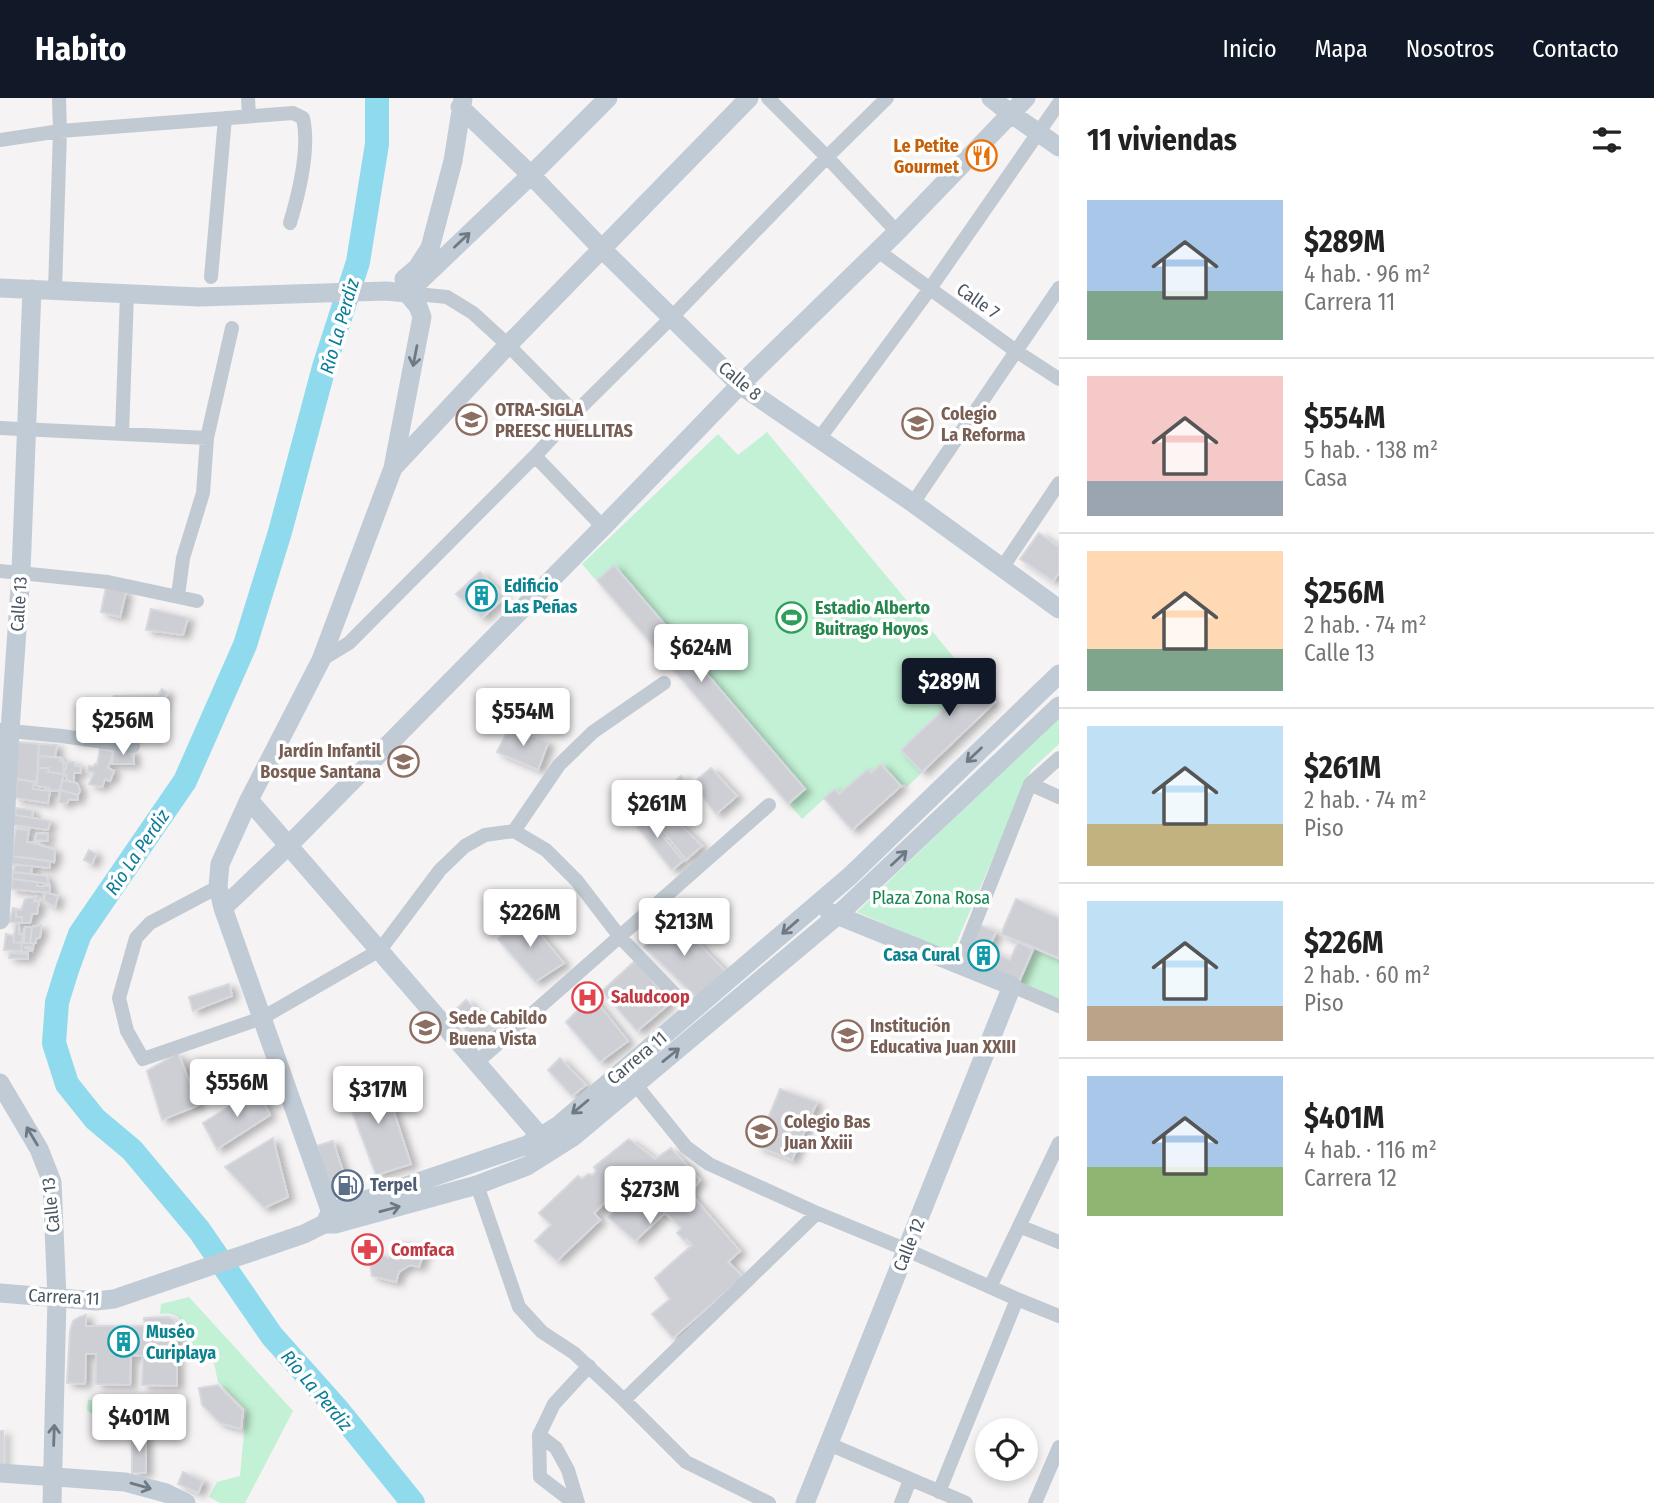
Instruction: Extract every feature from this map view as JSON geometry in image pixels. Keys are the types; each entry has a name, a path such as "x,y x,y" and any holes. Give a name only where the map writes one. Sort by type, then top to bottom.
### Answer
{"street":[{"path":"55,290 59,98"},
{"path":"248,98 249,116"},
{"path":"394,292 531,175 608,98"},
{"path":"393,468 601,248 749,98"},
{"path":"768,98 897,232"},
{"path":"321,660 349,643 887,98"},
{"path":"991,98 1059,147"},
{"path":"223,908 289,845 740,385 897,232 1026,98"},
{"path":"394,292 417,268 429,248 453,161 462,102"},
{"name":"Calle 8","path":"462,102 601,248 740,385 914,503 1059,609"},
{"path":"819,439 929,290 1059,103"},
{"path":"0,140 60,131 293,113 303,118 307,131 299,195 290,223"},
{"path":"211,277 225,118"},
{"name":"Calle 7","path":"878,251 929,290 1059,379"},
{"path":"0,288 199,297 394,292 447,298 473,313 575,413"},
{"path":"914,503 1059,288"},
{"name":"Calle 13","path":"0,920 5,731 21,572 32,289"},
{"path":"330,1220 218,887 220,864 248,800 321,660 393,468 422,317 418,306 394,292"},
{"path":"122,434 127,293"},
{"path":"178,596 183,558 203,493 207,438 232,328"},
{"path":"0,428 207,438"},
{"path":"535,456 603,527"},
{"path":"1002,568 1059,483"},
{"path":"0,571 108,582 197,601"},
{"name":"Carrera 11","path":"330,1220 477,1185 527,1166 573,1136 692,1012 850,876 1059,674"},
{"path":"514,831 559,765 593,732 664,683"},
{"name":"Carrera 11","path":"0,1293 96,1301 114,1299 304,1234 330,1220 527,1145 629,1077 838,915 1059,706"},
{"path":"5,731 133,746"},
{"path":"959,963 1030,784 1059,758"},
{"path":"1030,784 1059,797"},
{"path":"248,800 540,1136"},
{"path":"476,1063 769,805"},
{"path":"218,887 150,923 136,938 119,998 127,1031 143,1059 262,1018 380,950 440,870 465,846 485,835 514,831 545,850 577,881 620,937 692,1012"},
{"path":"814,906 1059,1006"},
{"name":"Calle 12","path":"805,1503 1012,986"},
{"path":"629,1077 686,1147 709,1164 1059,1316"},
{"name":"Calle 13","path":"0,1083 39,1149 52,1182 57,1298 52,1503"},
{"path":"990,1287 1059,1143"},
{"path":"477,1185 519,1307 542,1332 589,1366 686,1462 769,1503"},
{"path":"624,1400 817,1213"},
{"path":"1019,1226 1059,1242"},
{"path":"939,1492 1017,1299"},
{"path":"576,1503 540,1477 538,1435 554,1404 589,1366"},
{"path":"538,1435 556,1448 568,1470 576,1503"},
{"path":"829,1444 966,1503"},
{"path":"1035,1503 1059,1447"},
{"path":"0,1473 125,1482 166,1493 186,1503"},
{"path":"901,1503 910,1480"}],"green space":[{"path":"767,432 961,666 995,702 907,787 904,784 852,830 824,799 802,819 582,564 718,434 738,455"},
{"name":"Plaza Zona Rosa","path":"1059,717 1059,744 1031,770 952,953 857,912"},
{"path":"1035,950 1059,960 1059,1000 1020,983"},
{"path":"189,1297 293,1411 245,1503 220,1503 209,1497 217,1482 240,1476 246,1410 218,1382 211,1349 183,1351 184,1330 180,1319 176,1315 160,1314 161,1304"},
{"path":"88,1400 144,1401 145,1432 132,1433 132,1417 108,1418 91,1413 87,1410"}],"building":[{"path":"1039,533 1059,547 1059,573 1053,581 1020,559"},
{"path":"614,565 805,789 788,804 597,580"},
{"name":"Edificio Las Peñas","path":"480,572 505,597 482,618 456,594"},
{"path":"106,587 126,592 120,617 101,612"},
{"path":"151,609 188,618 183,635 146,630"},
{"path":"961,666 995,702 922,772 901,750 948,705 934,691"},
{"path":"162,689 168,693 156,713 140,725 144,711 133,710 132,706 120,705 118,716 109,714 114,696 158,695"},
{"path":"119,709 133,710 130,719 118,720"},
{"path":"90,710 118,716 118,720 130,719 133,710 144,711 136,737 87,731"},
{"path":"510,726 548,743 538,770 497,752"},
{"path":"18,742 39,744 37,782 14,779"},
{"path":"39,744 57,745 55,757 38,756"},
{"path":"114,747 133,751 134,764 112,764"},
{"path":"100,749 113,752 108,768 114,771 110,781 105,779 102,787 89,784 94,773 87,771 89,766 97,765"},
{"path":"38,756 61,758 64,774 48,772 49,768 38,768"},
{"path":"67,762 80,766 81,773 74,773 74,782 66,780 64,769"},
{"path":"881,764 901,786 852,830 824,798 835,789 839,794 868,769 871,773"},
{"path":"38,768 49,768 48,772 64,774 60,790 50,791 49,788 36,786"},
{"path":"711,768 737,796 716,814 693,783"},
{"path":"681,776 690,787 667,808 656,798"},
{"path":"17,779 34,782 33,789 50,791 48,803 15,798"},
{"path":"62,780 77,783 80,791 78,795 60,790"},
{"path":"60,790 78,795 78,800 69,799 66,804 59,802"},
{"path":"651,796 702,846 686,860 644,807"},
{"path":"15,808 32,810 33,818 16,815"},
{"path":"642,810 683,861 672,870 631,819"},
{"path":"13,816 50,821 48,830 12,825"},
{"path":"16,829 29,830 27,842 55,850 54,862 12,856"},
{"path":"37,833 48,834 48,841 35,840"},
{"path":"89,850 96,854 92,864 84,860"},
{"path":"12,856 50,861 50,868 11,864"},
{"path":"15,865 32,866 31,874 13,872"},
{"path":"13,872 46,876 49,884 12,879"},
{"path":"12,879 38,882 37,886 50,886 50,893 11,889"},
{"path":"45,892 58,896 55,907 44,901"},
{"path":"35,897 34,902 39,901 37,914 32,914 30,923 22,923 22,917 16,917 16,909 21,910 25,899"},
{"path":"1016,899 1059,918 1059,958 1001,934"},
{"path":"13,908 16,909 16,917 22,917 22,923 9,922"},
{"path":"523,914 564,963 535,982 498,939"},
{"path":"673,917 725,971 697,998 644,947"},
{"path":"16,923 19,923 19,934 23,935 22,943 13,942"},
{"path":"41,925 40,937 36,939 36,943 30,943 32,927"},
{"name":"Casa Cural","path":"980,925 996,932 988,950 1010,960 1018,942 1033,949 1018,984 964,960"},
{"path":"25,927 32,927 30,943 24,943"},
{"path":"6,934 14,936 13,942 22,943 21,951 4,950"},
{"path":"22,943 34,943 33,947 25,947 33,949 32,951 21,951"},
{"path":"10,953 28,954 28,959 9,958"},
{"path":"637,959 669,1004 637,1031 602,991"},
{"path":"229,984 232,996 193,1011 189,997"},
{"path":"592,996 628,1041 600,1062 566,1022"},
{"path":"466,1000 495,1028 478,1043 451,1014"},
{"path":"178,1053 199,1105 162,1120 147,1071"},
{"path":"560,1058 586,1085 572,1096 548,1070"},
{"path":"382,1076 411,1164 376,1175 344,1090"},
{"path":"257,1089 270,1115 217,1149 203,1123"},
{"path":"780,1089 817,1102 792,1160 757,1146"},
{"path":"273,1138 288,1197 264,1208 225,1167"},
{"path":"629,1139 655,1159 671,1148 700,1180 690,1193 740,1251 728,1262 743,1277 673,1338 652,1314 670,1299 655,1278 692,1245 677,1233 681,1228 665,1213 635,1241 608,1217 630,1194 619,1188 594,1213 600,1220 557,1261 535,1241 551,1225 539,1213 578,1176 582,1179 588,1174 593,1175 596,1171 594,1167"},
{"path":"333,1141 348,1186 331,1193 317,1146"},
{"path":"397,1241 426,1246 419,1267 410,1265 399,1272 396,1282 372,1276 369,1256 381,1254 388,1258 395,1253"},
{"name":"Muséo Curiplaya","path":"86,1315 86,1326 145,1326 144,1318 168,1317 174,1320 177,1327 177,1386 142,1385 143,1356 131,1355 130,1385 96,1384 96,1354 86,1354 85,1384 67,1383 70,1331 73,1321"},
{"path":"218,1385 243,1410 241,1429 220,1423 202,1405 199,1388"},
{"path":"0,1431 3,1431 3,1472 0,1472"},
{"path":"132,1435 146,1435 146,1473 132,1473"},
{"path":"183,1472 203,1481 198,1493 178,1484"}],"waterway":[{"name":"Río La Perdiz","path":"377,98 377,144 358,262 324,367 280,532 245,645 185,781 80,934 57,1002 54,1043 67,1084 95,1119 132,1150 199,1230 272,1336 338,1410 413,1503"}],"place":[{"name":"Le Petite Gourmet","path":"982,156"},
{"name":"OTRA-SIGLA PREESC HUELLITAS","path":"472,420"},
{"name":"Colegio La Reforma","path":"918,424"},
{"name":"Edificio Las Peñas","path":"481,596"},
{"name":"Estadio Alberto Buitrago Hoyos","path":"792,618"},
{"name":"Jardín Infantil Bosque Santana","path":"404,761"},
{"name":"Casa Cural","path":"983,955"},
{"name":"Saludcoop","path":"588,997"},
{"name":"Sede Cabildo Buena Vista","path":"426,1028"},
{"name":"Institución Educativa Juan XXIII","path":"847,1036"},
{"name":"Colegio Bas Juan Xxiii","path":"761,1132"},
{"name":"Terpel","path":"347,1185"},
{"name":"Comfaca","path":"368,1250"},
{"name":"Muséo Curiplaya","path":"123,1342"}]}
